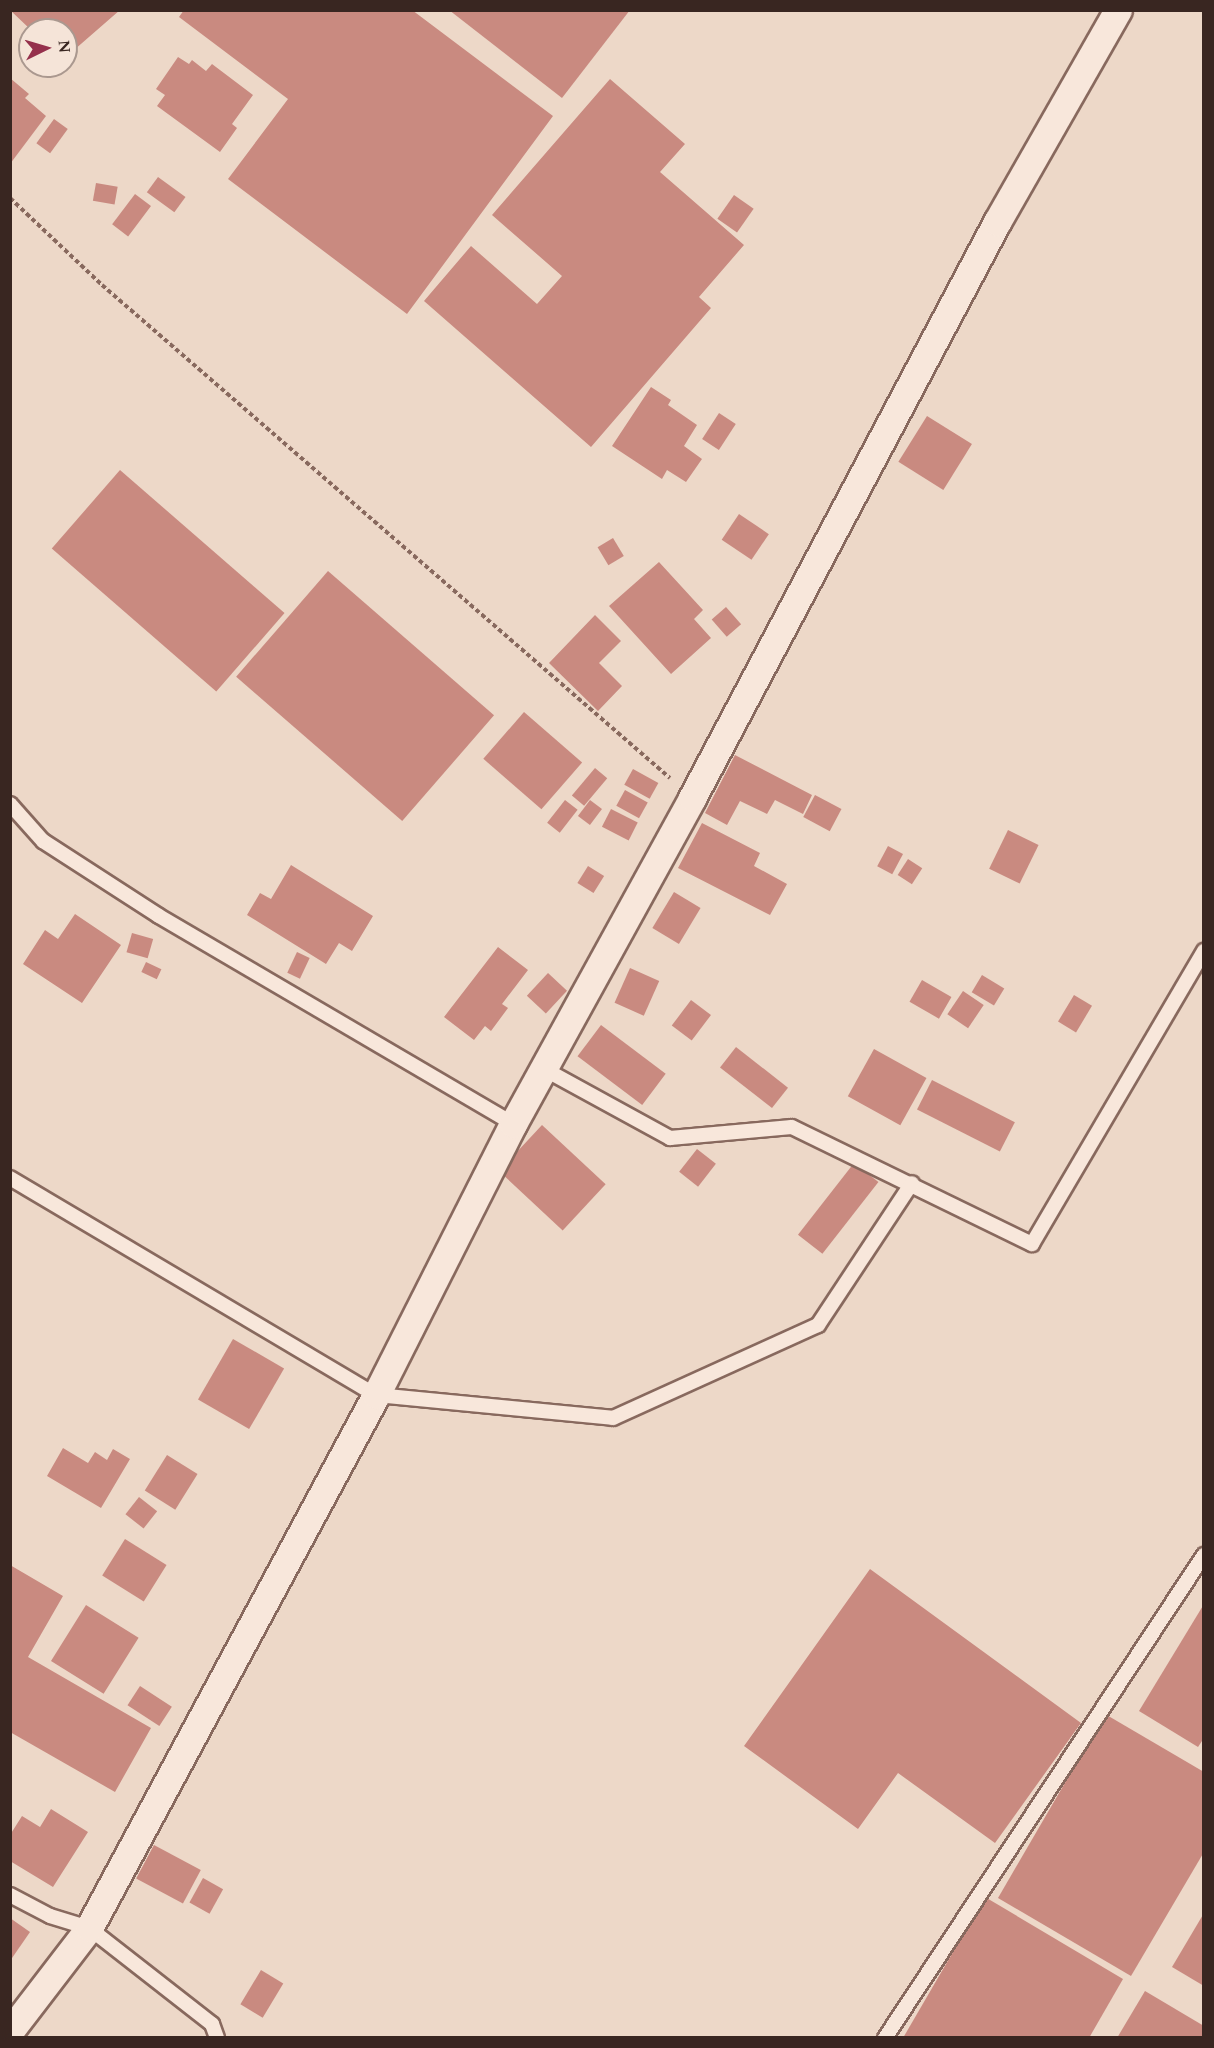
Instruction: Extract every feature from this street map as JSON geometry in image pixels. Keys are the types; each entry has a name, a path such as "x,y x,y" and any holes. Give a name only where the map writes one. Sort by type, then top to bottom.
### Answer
{"street":[{"path":"10,2031 89,1928 376,1395 513,1124 997,222 1118,10"}],"lane":[{"path":"10,804 43,841 159,916 513,1124"},
{"path":"544,1069 670,1138 792,1127 912,1183 1032,1244 1203,951"},
{"path":"10,1178 376,1395 613,1418 818,1325 912,1183"},
{"path":"885,2037 1203,1555"},
{"path":"10,1895 50,1916 89,1928 212,2024 217,2037"}],"path":[{"path":"10,198 102,285 690,796"}],"building":[{"path":"10,10 120,10 78,47 78,18 18,18"},
{"path":"184,10 412,10 553,116 407,314 228,179 288,99 179,17"},
{"path":"449,10 630,10 562,98"},
{"path":"178,57 189,64 192,60 206,71 212,64 253,95 232,124 237,128 220,152 157,106 165,95 156,89"},
{"path":"10,78 29,94 25,98 46,116 10,164"},
{"path":"610,79 685,144 660,172 744,245 699,297 711,308 591,447 424,301 471,246 537,304 562,276 492,215"},
{"path":"54,119 68,129 50,153 36,143"},
{"path":"158,177 186,197 174,212 147,192"},
{"path":"96,183 118,187 115,205 93,201"},
{"path":"135,194 151,206 128,236 112,224"},
{"path":"734,195 754,209 737,233 717,219"},
{"path":"651,387 671,400 668,405 697,425 684,446 702,459 686,482 667,470 662,479 612,446"},
{"path":"719,413 736,424 719,450 702,439"},
{"path":"927,416 972,444 943,490 898,462"},
{"path":"120,470 285,613 216,692 52,548"},
{"path":"739,514 769,534 752,560 722,540"},
{"path":"613,538 624,556 608,565 598,547"},
{"path":"659,562 703,610 694,619 711,638 671,674 609,606"},
{"path":"328,571 494,715 402,821 236,677"},
{"path":"726,607 741,624 727,637 712,619"},
{"path":"595,615 621,641 599,663 622,686 598,711 549,663"},
{"path":"524,712 582,763 541,809 483,759"},
{"path":"735,755 812,795 803,814 775,800 767,814 740,801 727,825 705,813"},
{"path":"595,768 607,778 584,806 572,796"},
{"path":"633,769 658,783 650,799 624,785"},
{"path":"625,790 648,803 639,818 616,806"},
{"path":"815,795 841,809 830,831 803,817"},
{"path":"565,800 578,810 560,833 547,823"},
{"path":"590,800 602,809 590,825 578,816"},
{"path":"611,809 638,823 629,840 602,827"},
{"path":"702,823 760,853 754,866 787,884 770,915 678,868"},
{"path":"1008,830 1039,845 1020,884 989,869"},
{"path":"888,846 903,854 892,874 877,866"},
{"path":"908,859 922,868 912,884 898,875"},
{"path":"291,865 373,916 352,951 339,943 326,964 247,915 260,893 271,899"},
{"path":"588,866 604,876 594,893 577,883"},
{"path":"674,892 701,908 679,944 652,928"},
{"path":"75,914 121,945 82,1003 23,964 45,930 58,939"},
{"path":"132,933 153,939 148,958 126,952"},
{"path":"498,947 528,970 502,1004 508,1008 491,1031 485,1026 474,1040 444,1017"},
{"path":"297,952 310,958 300,979 287,973"},
{"path":"146,962 161,969 157,979 141,972"},
{"path":"630,968 659,981 644,1016 615,1003"},
{"path":"548,973 567,991 546,1013 527,996"},
{"path":"982,975 1004,988 994,1006 972,992"},
{"path":"922,980 951,997 939,1019 910,1002"},
{"path":"963,991 984,1005 968,1028 947,1014"},
{"path":"1074,995 1092,1006 1076,1032 1058,1022"},
{"path":"691,1000 711,1015 692,1041 672,1026"},
{"path":"601,1025 666,1074 642,1105 578,1056"},
{"path":"736,1047 788,1088 772,1108 720,1067"},
{"path":"874,1049 926,1078 900,1125 848,1096"},
{"path":"932,1080 1015,1122 1000,1152 917,1109"},
{"path":"542,1125 606,1184 563,1230 499,1171"},
{"path":"697,1149 716,1164 698,1187 679,1172"},
{"path":"854,1163 878,1182 822,1254 798,1235"},
{"path":"233,1339 284,1368 249,1429 198,1400"},
{"path":"63,1448 88,1463 95,1452 107,1460 113,1449 130,1459 101,1508 47,1476"},
{"path":"167,1455 198,1474 175,1510 145,1491"},
{"path":"139,1497 157,1511 144,1528 125,1514"},
{"path":"125,1539 167,1565 144,1601 102,1575"},
{"path":"10,1565 63,1596 28,1657 151,1728 115,1792 10,1732"},
{"path":"870,1569 1081,1723 995,1843 898,1773 858,1829 744,1746"},
{"path":"1204,1604 1204,1738 1198,1747 1139,1711"},
{"path":"86,1605 139,1638 104,1694 51,1661"},
{"path":"140,1686 172,1707 159,1726 127,1705"},
{"path":"1105,1714 1204,1772 1204,1852 1131,1976 998,1898"},
{"path":"51,1809 88,1832 53,1887 10,1861 10,1835 22,1816 40,1827"},
{"path":"154,1845 201,1870 183,1903 136,1879"},
{"path":"203,1878 223,1889 210,1914 189,1902"},
{"path":"985,1897 1123,1979 1089,2038 903,2038"},
{"path":"1204,1913 1204,1986 1172,1967"},
{"path":"10,1918 30,1932 10,1961"},
{"path":"261,1970 283,1983 263,2018 240,2004"},
{"path":"1145,1991 1204,2026 1204,2038 1117,2038"}]}
